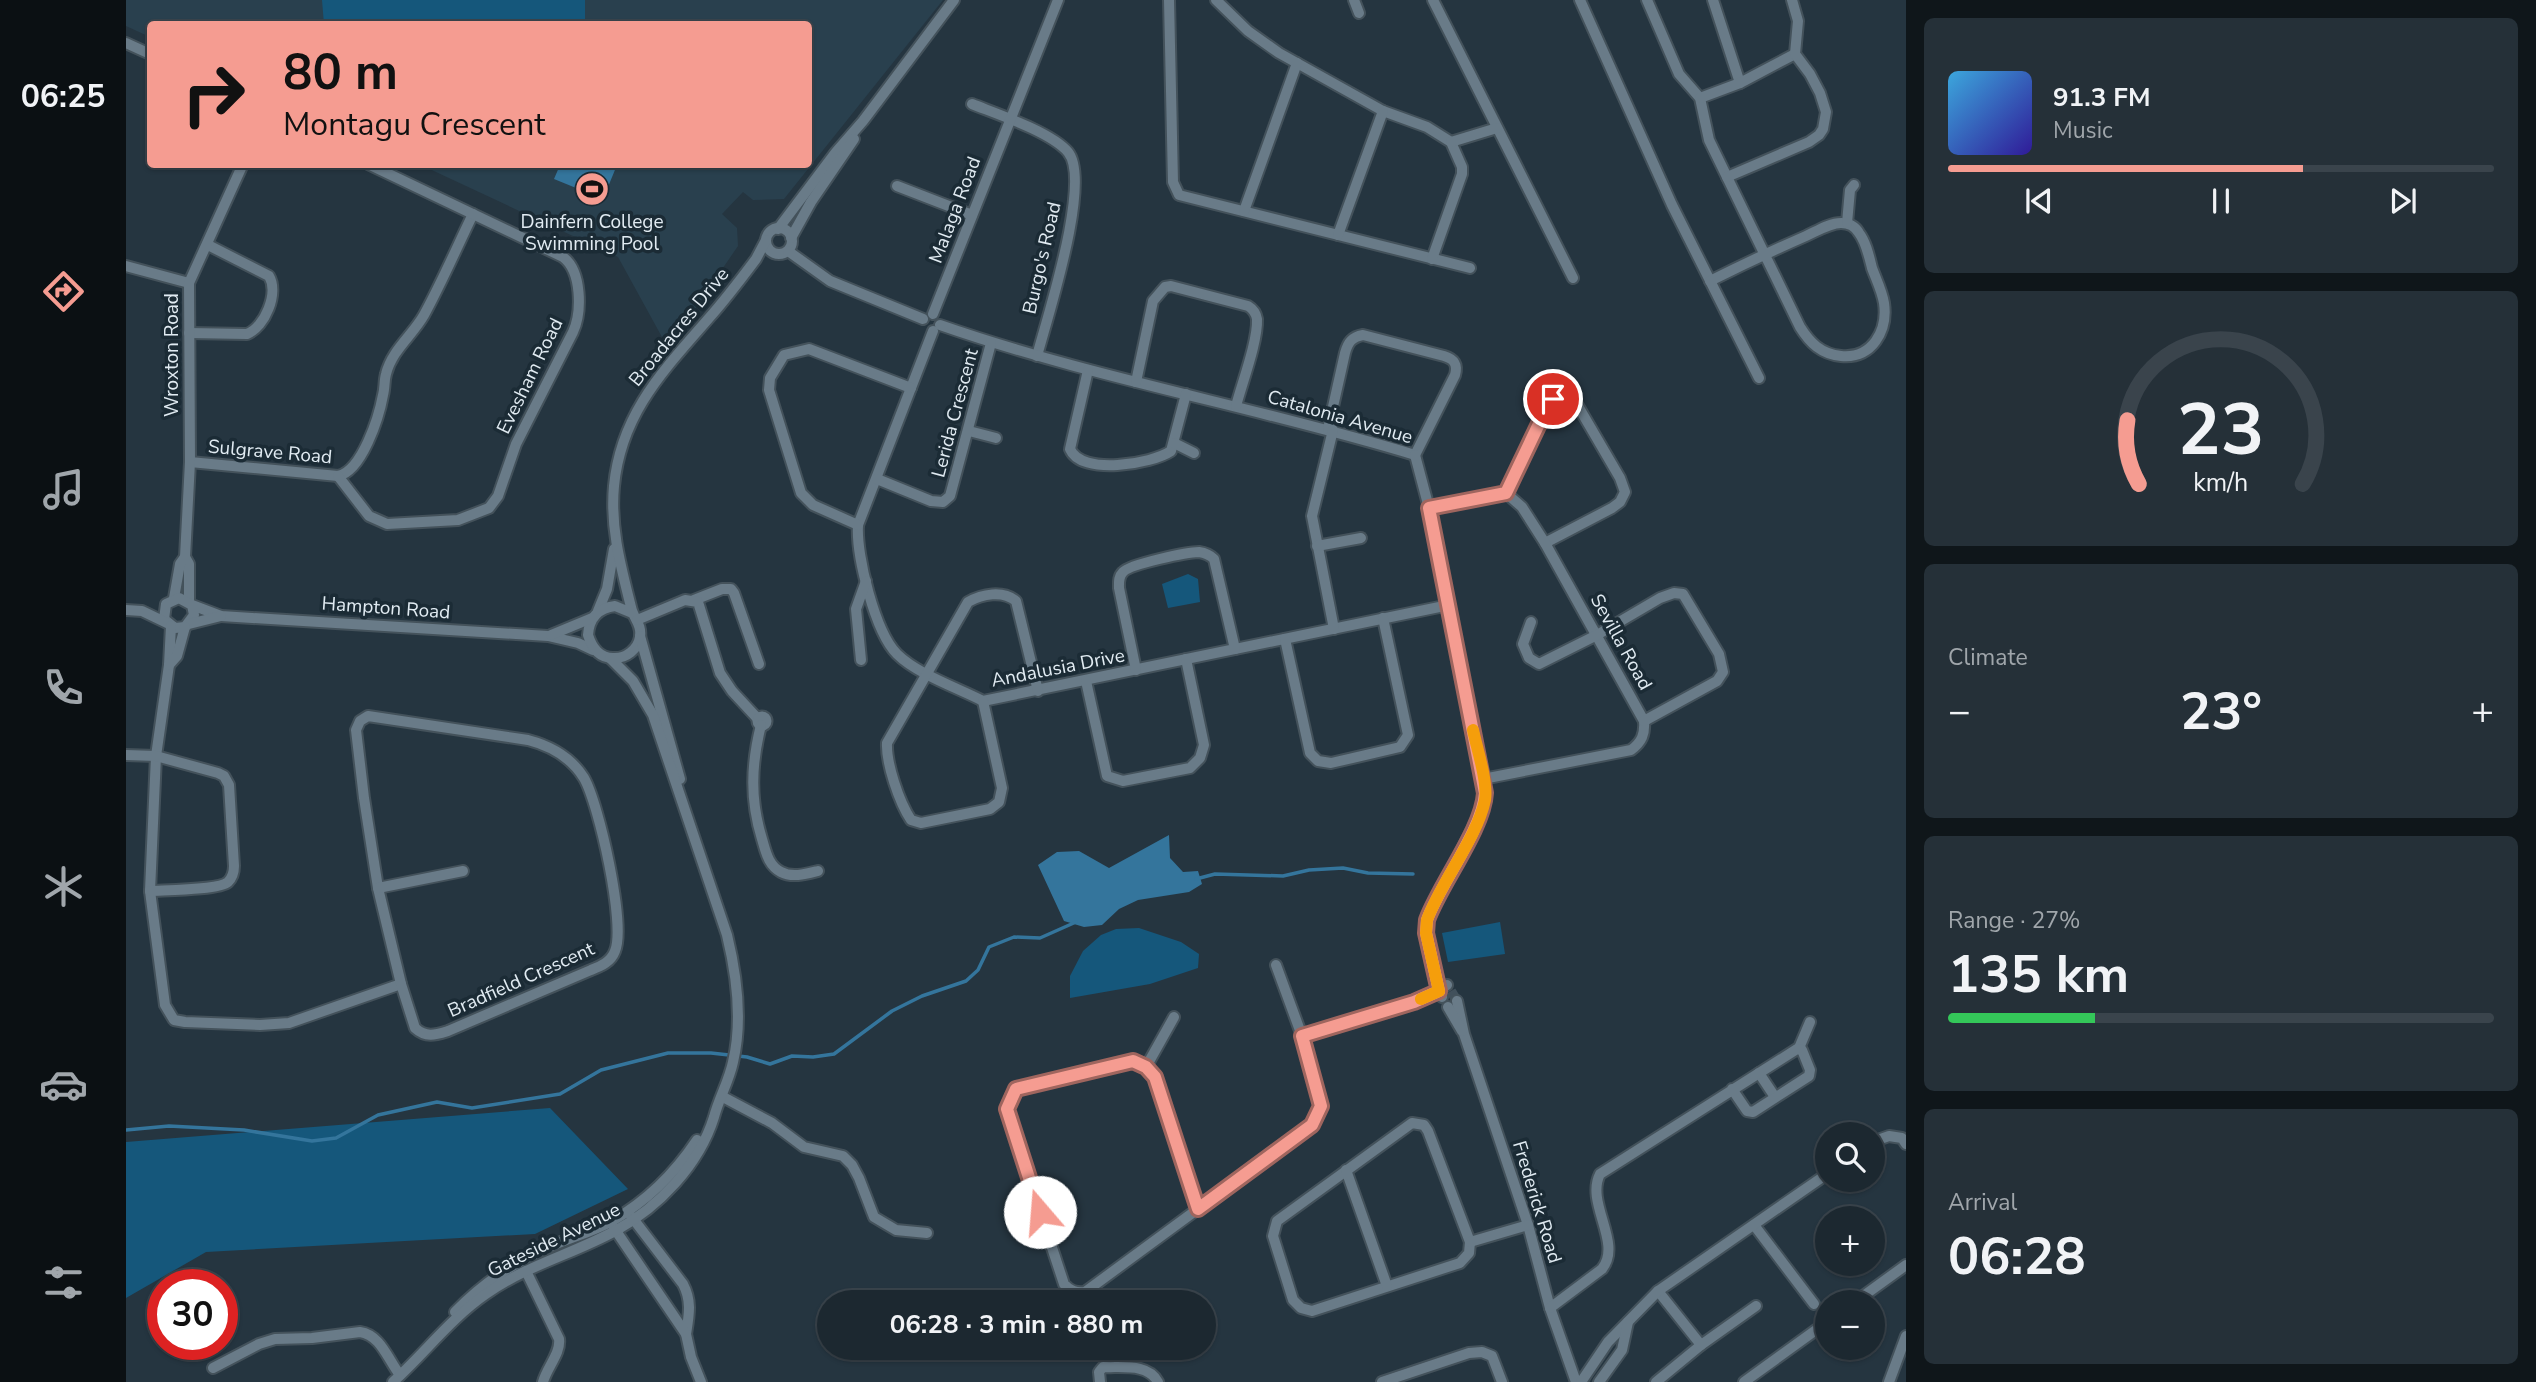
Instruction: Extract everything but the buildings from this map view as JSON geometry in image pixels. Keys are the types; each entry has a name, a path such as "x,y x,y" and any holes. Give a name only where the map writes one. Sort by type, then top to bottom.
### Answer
{"street":[{"name":"Broadacres Drive","path":"640,636 616,542 613,506 618,462 626,433 638,407 667,365 756,259 770,232 778,229 954,0"},
{"name":"Malaga Road","path":"928,316 972,215 1058,0"},
{"path":"1170,0 1173,186 1179,195 1469,268"},
{"path":"1354,0 1359,13"},
{"path":"1433,0 1573,278"},
{"path":"1580,0 1672,205 1759,378"},
{"path":"1647,0 1679,74 1700,98 1709,140 1765,254 1800,327 1812,345 1831,355 1848,357 1863,352 1881,336 1884,303 1860,233 1847,223 1834,224 1765,254 1710,281"},
{"path":"1713,0 1740,83"},
{"path":"1727,177 1809,142 1823,130 1826,112 1820,93 1796,54 1798,21 1792,0"},
{"path":"1218,1 1248,31 1297,63 1383,111 1427,127 1451,142 1462,167 1462,174 1432,259"},
{"path":"126,43 147,53"},
{"path":"1700,98 1740,83 1796,54"},
{"path":"1244,211 1297,63"},
{"path":"972,104 1009,119"},
{"path":"1338,235 1383,111"},
{"name":"Burgo's Road","path":"1009,119 1059,144 1071,157 1074,169 1072,221 1037,356"},
{"name":"Broadacres Drive","path":"756,259 788,250 791,238 806,210 851,144 863,121"},
{"path":"1451,142 1496,128"},
{"name":"Wroxton Road","path":"170,601 180,564 185,557 190,462 189,283 241,168"},
{"name":"Evesham Road","path":"338,477 369,516 387,524 458,520 489,508 498,496 516,444 579,315 578,294 568,260 376,168"},
{"path":"1847,223 1850,190 1854,185"},
{"path":"897,186 972,215"},
{"name":"Sulgrave Road","path":"190,462 338,477 348,472 358,461 380,405 386,373 392,358 423,317 473,214"},
{"path":"778,229 786,231 791,238"},
{"path":"766,240 768,248 775,254"},
{"path":"189,333 254,332 271,299 272,282 269,276 208,245"},
{"path":"788,250 830,281 939,318 936,328 925,330 928,316"},
{"path":"126,266 189,283"},
{"path":"1136,382 1153,301 1165,287 1171,286 1248,306 1257,317 1236,406"},
{"name":"Catalonia Avenue","path":"936,328 1088,370 1331,430 1415,455 1449,605 1485,801 1427,920 1426,933 1436,972 1445,991 1302,1036"},
{"name":"Andalusia Drive","path":"936,328 858,525 857,539 866,581 888,642 897,655 925,673 983,701 1449,605"},
{"path":"1334,629 1313,527 1313,509 1345,353 1353,338 1363,335 1444,356 1455,363 1455,375 1415,455"},
{"name":"Lerida Crescent","path":"877,478 931,500 947,500 954,487 991,343"},
{"path":"858,525 813,505 801,493 769,390 770,378 784,355 809,349 911,388"},
{"path":"1088,370 1069,444 1076,458 1108,466 1171,451 1186,394"},
{"path":"1429,508 1506,493 1548,405 1560,397 1570,398 1585,418 1620,478 1625,492 1620,502 1612,508 1545,543"},
{"path":"969,431 996,438"},
{"path":"1174,443 1194,453"},
{"name":"Sevilla Road","path":"1483,779 1631,750 1639,745 1643,737 1644,721 1597,635 1522,507 1506,493"},
{"path":"1317,545 1360,538"},
{"name":"Broadacres Drive","path":"596,651 588,635 607,589 616,542"},
{"path":"1136,670 1119,588 1123,571 1137,565 1196,552 1210,555 1214,559 1236,649"},
{"name":"Wroxton Road","path":"185,557 189,564 190,603"},
{"path":"861,660 856,609 866,581"},
{"path":"595,615 615,606 634,616 685,600 694,600 722,589 731,589 759,664"},
{"path":"1531,622 1523,643 1529,658 1535,664 1542,663 1660,598 1678,592 1686,598 1719,654 1723,672 1717,681 1644,721"},
{"path":"983,701 1003,794 999,802 990,809 916,822 911,820 903,806 890,764 887,743 968,602 985,596 1007,595 1013,598 1018,606 1038,691"},
{"name":"Hampton Road","path":"126,610 142,611 182,598 221,615 548,636 578,643 596,651"},
{"path":"694,600 701,605 720,673 759,722 753,765 753,806 767,857 773,866 784,873 818,872"},
{"path":"170,601 163,614 169,625 169,665 156,756 150,891 165,1005 174,1020 260,1025 289,1023 401,984"},
{"path":"169,665 177,656 187,625 194,615 190,603"},
{"name":"Hampton Road","path":"142,611 169,625 187,625 221,615"},
{"name":"Hampton Road","path":"548,636 595,615"},
{"path":"1285,639 1310,754 1318,761 1331,763 1400,747 1408,735 1383,618"},
{"path":"596,651 610,658 619,658 633,650 640,636"},
{"name":"Gateside Avenue","path":"640,636 674,754 685,806"},
{"name":"Gateside Avenue","path":"382,1382 396,1376 484,1295 631,1215 672,1174 714,1117 723,1097 734,1060 736,1040 737,990 734,963 685,806 648,704 633,681 610,658"},
{"path":"1086,681 1107,776 1123,781 1185,769 1197,762 1202,755 1203,745 1186,659"},
{"name":"Bradfield Crescent","path":"364,717 528,740 553,748 567,758 584,778 593,797 611,869 618,945 610,959 579,975 448,1031 431,1035 421,1033 412,1023 379,888 356,740 357,724 364,717"},
{"path":"126,755 156,756 218,773 226,780 230,793 234,866 228,882 219,886 150,891"},
{"path":"379,888 463,871"},
{"path":"1198,1209 1155,1077 1146,1067 1133,1061 1020,1087 1009,1101 1009,1116 1064,1284 1077,1293 1086,1292 1312,1125 1321,1106 1302,1036 1276,965"},
{"name":"Frederick Road","path":"1457,1006 1528,1225 1550,1308 1578,1382"},
{"path":"1146,1067 1174,1017"},
{"path":"1550,1308 1602,1269 1607,1262 1608,1247 1597,1191 1600,1174 1799,1048 1810,1022"},
{"path":"1732,1089 1750,1112 1775,1097 1808,1076 1810,1070 1799,1048"},
{"path":"1759,1073 1775,1097"},
{"path":"723,1097 772,1123 804,1147 843,1156 859,1178 874,1217 896,1230 927,1233"},
{"path":"1412,1122 1424,1125 1470,1242 1469,1253 1460,1263 1312,1311 1301,1308 1293,1300 1273,1236 1274,1225 1280,1216 1346,1170 1406,1125 1412,1122"},
{"path":"1885,1137 1902,1138 1906,1144"},
{"path":"1346,1170 1387,1286"},
{"path":"1578,1382 1608,1342 1658,1291 1815,1182"},
{"path":"631,1215 683,1283 689,1295 691,1307 686,1334"},
{"path":"1754,1224 1814,1304"},
{"path":"1470,1242 1528,1225"},
{"path":"613,1227 686,1334 701,1382"},
{"name":"Gateside Avenue","path":"396,1376 475,1291 496,1275 549,1247 613,1227"},
{"path":"645,1274 664,1261"},
{"path":"1872,1290 1906,1265"},
{"path":"526,1271 559,1339 560,1347 546,1370 543,1382"},
{"path":"1658,1291 1701,1345"},
{"path":"1656,1382 1701,1345 1756,1306"},
{"path":"1599,1382 1622,1350 1628,1322"},
{"path":"1744,1382 1815,1331"},
{"path":"213,1368 259,1344 275,1339 360,1332 375,1339 396,1376"},
{"path":"1889,1382 1906,1336"},
{"path":"1381,1382 1469,1353 1482,1352 1492,1356 1502,1382"},
{"path":"1100,1382 1099,1371 1103,1367 1140,1368 1150,1372 1158,1382"}],"shaded area":[{"path":"126,0 943,0 812,164 812,21 147,21 147,36 126,26"},
{"path":"322,0 585,0 585,21 324,21"},
{"path":"427,168 809,168 784,199 753,200 743,192 722,214 737,228 738,246 668,348 618,257"},
{"name":"Dainfern College Swimming Pool","path":"558,168 616,168 603,199 554,179"},
{"path":"1188,574 1198,579 1200,602 1168,608 1162,584"},
{"path":"1169,835 1170,858 1183,872 1198,871 1202,884 1189,892 1138,900 1119,909 1102,925 1084,927 1064,921 1038,865 1057,852 1079,851 1109,868"},
{"path":"1500,922 1505,954 1448,962 1442,933"},
{"path":"1139,928 1181,942 1199,954 1198,968 1150,984 1070,998 1070,976 1083,951 1101,935 1116,929"},
{"path":"550,1108 628,1189 535,1234 206,1252 176,1269 147,1269 147,1286 126,1298 126,1142"}],"waterway":[{"path":"1196,879 1215,874 1283,876 1309,870 1343,868 1368,873 1413,874"},
{"path":"126,1130 169,1126 244,1130 312,1141 336,1138 378,1115 437,1102 472,1108 560,1094 601,1070 668,1053 711,1053 747,1057 770,1064 792,1056 834,1054 892,1011 922,996 966,981 978,970 989,947 1014,937 1040,938 1076,922"}],"tunnel":[{"path":"1451,991 1457,1001"}],"slow traffic":[{"path":"1421,999 1439,991 1426,933 1427,920 1485,801 1473,730"}],"place":[{"name":"Dainfern College Swimming Pool","path":"592,189"}],"route":[{"path":"1040,1212 1007,1109 1016,1089 1133,1061 1146,1067 1155,1077 1198,1209 1312,1125 1321,1106 1302,1036 1414,1002 1439,991 1426,933 1427,920 1479,815 1485,801 1485,793 1429,508 1506,493 1553,399"}]}
